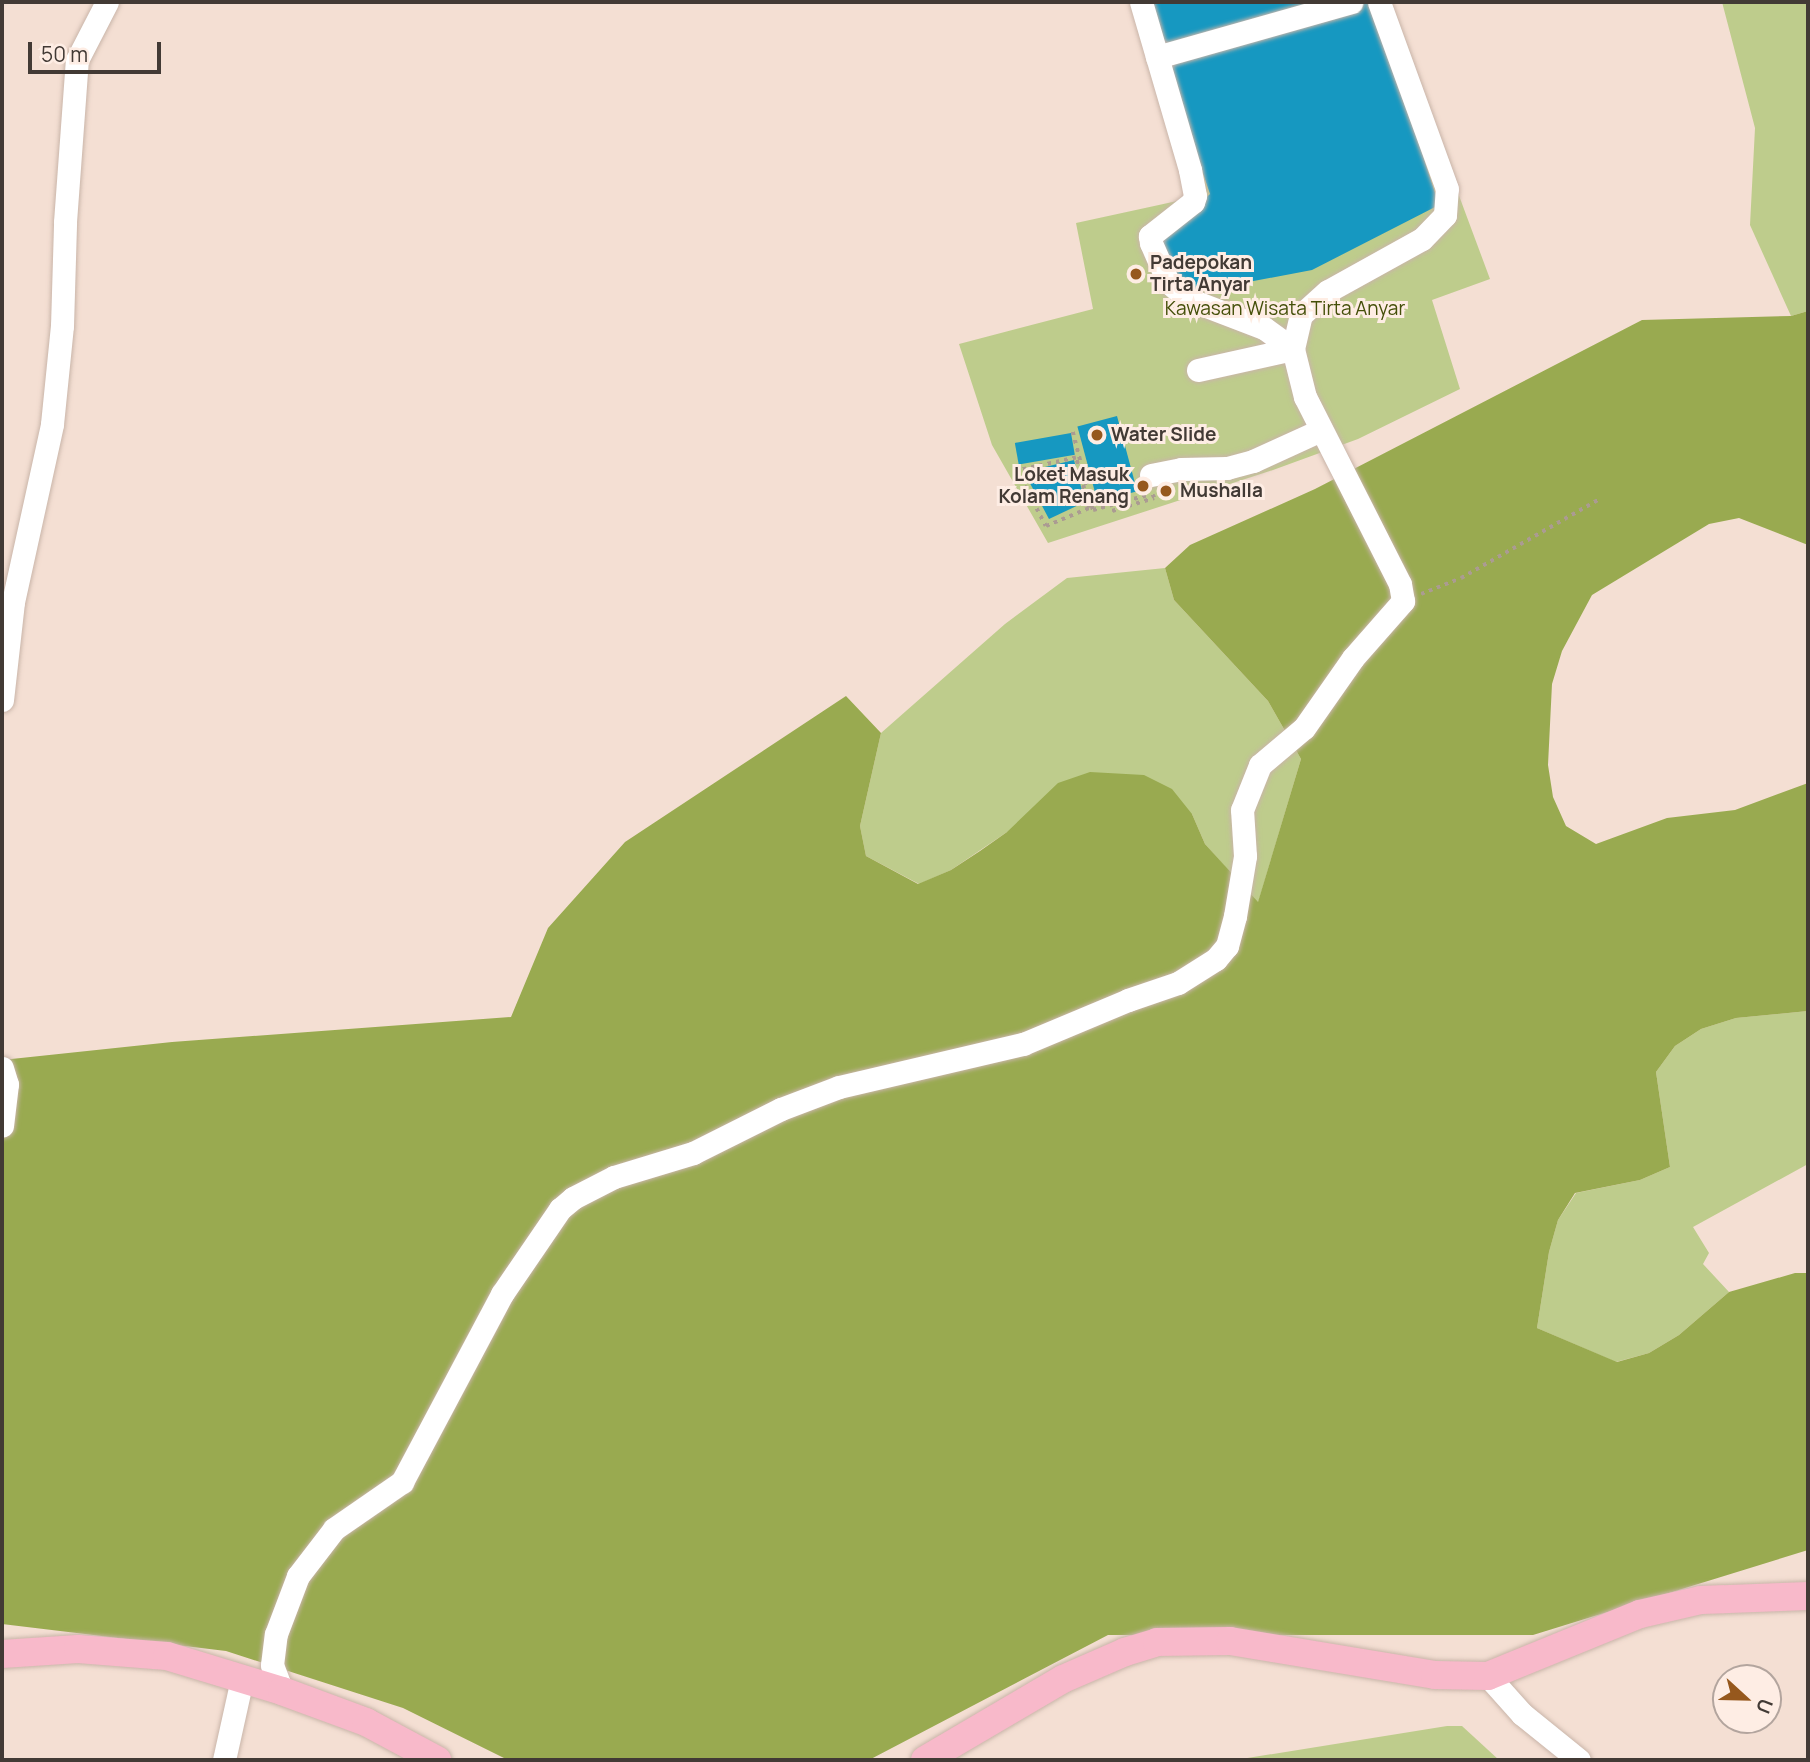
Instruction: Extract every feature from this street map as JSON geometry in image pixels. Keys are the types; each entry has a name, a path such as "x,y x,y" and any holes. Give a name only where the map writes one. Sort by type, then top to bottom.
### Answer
{"main road":[{"path":"925,1760 1063,1679 1125,1651 1157,1642 1230,1642 1435,1675 1488,1676 1640,1614 1701,1600 1808,1596"},
{"path":"2,1654 78,1649 158,1655 282,1690 366,1722 437,1760"}],"lane":[{"path":"2,700 7,601 54,411 62,326 65,222 77,60 107,2"},
{"path":"1141,2 1159,57 1195,196 1193,202 1150,236 1168,282 1188,299 1264,328 1293,349"},
{"path":"1159,57 1351,2"},
{"path":"282,1690 272,1665 275,1634 298,1576 334,1530 402,1482 502,1294 560,1209 595,1185 693,1153 781,1110 839,1087 1023,1044 1178,983 1209,965 1227,946 1236,916 1245,856 1242,810 1259,765 1304,728 1353,658 1403,601 1389,563 1305,397 1293,349 1301,315 1328,291 1422,239 1445,215 1447,189 1379,2"},
{"path":"1198,370 1293,349"},
{"path":"1151,488 1181,469 1227,468 1253,461 1321,430"},
{"path":"2,1068 6,1084 2,1126"},
{"path":"1488,1676 1522,1714 1579,1760"},
{"path":"224,1760 242,1679"}],"path":[{"path":"1073,432 1087,497 1089,508 1046,526 1017,471 1076,458 1087,497 1093,510 1151,488 1154,498 1112,512"},
{"path":"1403,601 1461,578 1598,500"}],"green space":[{"name":"Kawasan Wisata Tirta Anyar","path":"1133,2 1387,2 1490,279 1432,300 1460,389 1358,439 1273,470 1048,543 992,445 959,344 1093,309 1076,223 1191,198"},
{"path":"1722,2 1808,2 1808,311 1791,316 1750,225 1755,128"},
{"path":"1808,311 1808,545 1739,518 1709,524 1592,595 1562,651 1552,684 1548,765 1553,797 1566,826 1596,844 1667,818 1735,810 1808,783 1808,1011 1736,1018 1701,1029 1675,1046 1656,1072 1670,1167 1640,1180 1575,1193 1558,1220 1549,1252 1537,1328 1617,1362 1649,1353 1679,1335 1729,1292 1795,1273 1808,1273 1808,1550 1533,1635 1108,1635 869,1760 508,1760 403,1708 226,1651 2,1624 2,1060 172,1042 511,1017 548,928 625,842 846,696 881,733 860,826 866,856 918,884 951,870 1007,832 1058,783 1090,772 1144,775 1172,789 1192,814 1205,844 1258,902 1301,759 1268,701 1174,600 1165,568 1190,545 1315,489 1642,320 1791,316"},
{"path":"1165,568 1174,600 1268,701 1301,759 1258,903 1205,844 1192,814 1007,832 951,870 919,884 866,856 860,826 881,733 1005,624 1067,578"},
{"path":"1808,1011 1808,1164 1693,1227 1709,1253 1703,1264 1729,1292 1679,1335 1649,1353 1616,1362 1537,1328 1549,1252 1558,1220 1576,1193 1640,1180 1670,1167 1656,1072 1675,1046 1701,1029 1736,1018"},
{"path":"1447,1726 1462,1726 1499,1760 1235,1760"}],"water":[{"path":"1145,2 1373,2 1439,205 1312,270 1185,294 1162,240 1210,194"},
{"path":"1117,416 1137,491 1098,502 1077,427"},
{"path":"1071,433 1075,455 1019,465 1015,443"},
{"path":"1074,460 1085,502 1049,519 1024,472"}],"place":[{"name":"Padepokan Tirta Anyar","path":"1136,274"},
{"name":"Water Slide","path":"1097,435"},
{"name":"Loket Masuk Kolam Renang","path":"1143,486"},
{"name":"Mushalla","path":"1166,491"}]}
